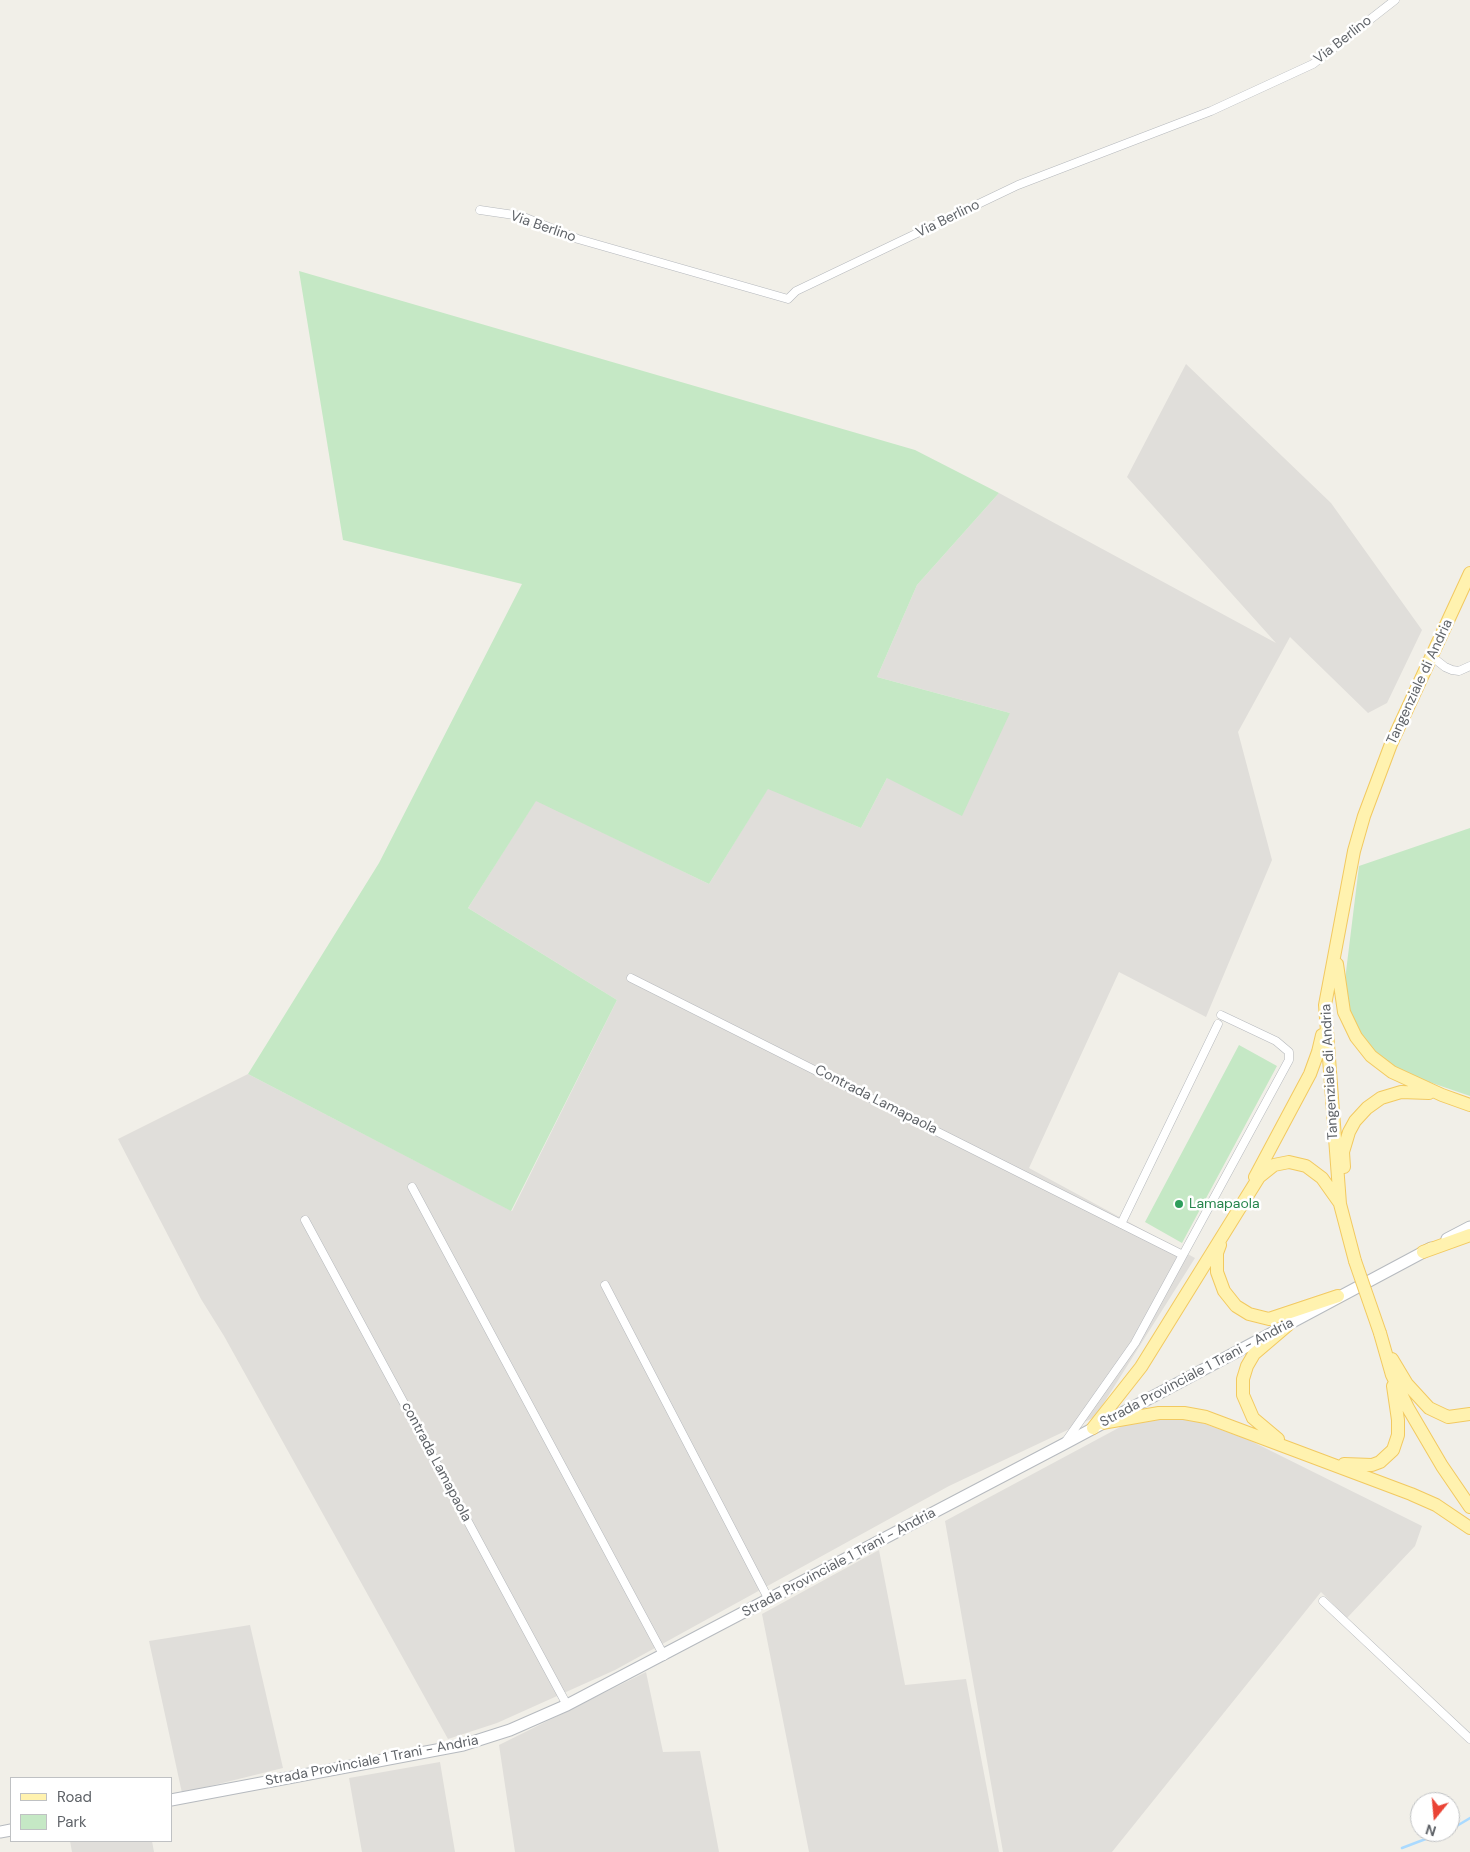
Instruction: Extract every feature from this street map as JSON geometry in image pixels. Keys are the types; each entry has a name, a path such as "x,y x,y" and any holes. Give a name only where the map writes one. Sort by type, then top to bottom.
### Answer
{"main road":[{"name":"Tangenziale di Andria","path":"1470,573 1391,744 1364,816 1354,851 1325,1004 1340,1204 1346,1234 1380,1333 1392,1375 1442,1466 1470,1507"},
{"path":"1339,927 1336,948 1339,987 1344,1012 1356,1037 1371,1056 1392,1072 1442,1095 1470,1105"},
{"path":"1098,1426 1141,1368 1239,1206 1310,1074 1318,1052 1326,1015"},
{"path":"1346,1234 1348,1215 1344,1152 1348,1132 1355,1121 1373,1103 1390,1095 1415,1091 1442,1095"},
{"path":"1239,1206 1259,1177 1274,1164 1289,1162 1306,1166 1322,1178 1340,1204"},
{"path":"1228,1224 1217,1253 1217,1272 1224,1291 1236,1306 1249,1314 1269,1319 1338,1296"},
{"name":"Strada Provinciale 1 Trani - Andria","path":"172,1800 463,1745 510,1730 567,1705 664,1656 1470,1227"},
{"path":"1423,1252 1470,1235"},
{"path":"1288,1325 1254,1354 1247,1366 1243,1380 1243,1395 1253,1418 1290,1448"},
{"path":"1384,1347 1407,1384 1429,1408 1448,1417 1470,1414"},
{"path":"1324,1461 1354,1466 1372,1465 1380,1462 1393,1450 1398,1435 1398,1420 1392,1375"},
{"path":"1098,1426 1159,1412 1184,1413 1206,1417 1436,1505 1470,1528"}],"street":[{"name":"Via Berlino","path":"480,210 521,216 578,239 788,299 796,291 1018,185 1212,111 1314,64 1395,0"},
{"path":"1431,656 1452,670 1459,671 1470,666"},
{"name":"Contrada Lamapaola","path":"631,978 1183,1256"},
{"path":"1064,1444 1135,1343 1289,1060 1289,1052 1276,1041 1221,1015"},
{"path":"1121,1224 1218,1024"},
{"path":"412,1187 664,1656"},
{"name":"contrada Lamapaola","path":"305,1220 567,1705"},
{"path":"605,1285 769,1600"},
{"path":"1323,1601 1470,1739"}],"shaded area":[{"path":"1186,364 1331,503 1422,630 1387,703 1368,713 1290,637 1238,732 1272,860 1206,1017 1119,972 1029,1168 1195,1258 1095,1417 949,1486 615,1670 497,1723 448,1739 224,1336 201,1299 118,1139 248,1074 512,1211 617,1000 468,908 536,800 709,884 768,788 861,828 887,778 1010,713 877,677 917,585 999,493 1276,643 1127,477"},
{"path":"1175,1418 1197,1421 1249,1440 1422,1526 1415,1546 1347,1618 1321,1592 1112,1852 1003,1852 945,1521 1124,1425 1153,1419"},
{"path":"879,1550 905,1685 966,1679 999,1852 809,1852 762,1614"},
{"path":"250,1625 283,1768 182,1793 149,1641"},
{"path":"646,1672 663,1752 700,1751 719,1852 515,1852 499,1745"},
{"path":"440,1762 455,1852 362,1852 349,1778"},
{"path":"70,1842 152,1842 154,1852 72,1852"}],"green space":[{"path":"299,271 915,450 999,493 917,585 877,677 1010,713 962,816 887,778 861,828 768,789 709,884 536,801 468,908 617,1000 511,1211 248,1074 379,863 522,584 343,540"},
{"path":"1470,828 1470,1096 1403,1073 1386,1064 1366,1043 1347,1011 1345,980 1359,866"},
{"path":"1239,1045 1277,1066 1182,1243 1145,1222"}],"waterway":[{"path":"1460,1824 1470,1818"},
{"path":"1402,1848 1418,1842"}],"place":[{"name":"Lamapaola","path":"1179,1204"}]}
